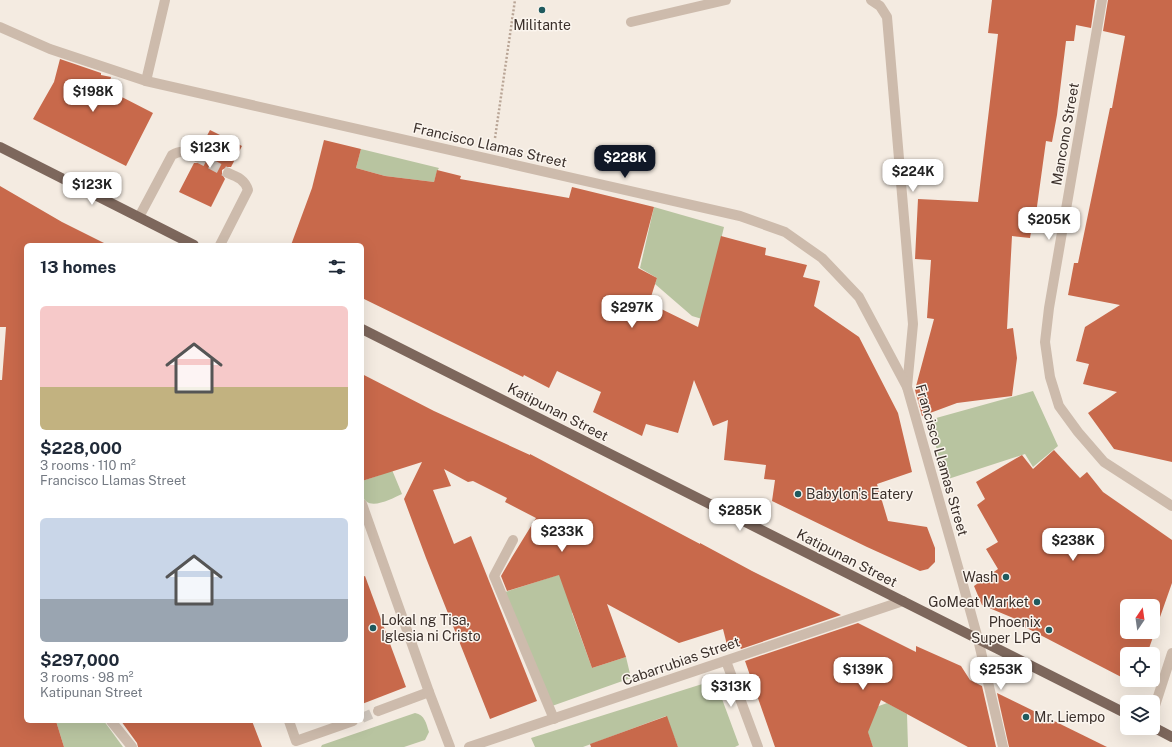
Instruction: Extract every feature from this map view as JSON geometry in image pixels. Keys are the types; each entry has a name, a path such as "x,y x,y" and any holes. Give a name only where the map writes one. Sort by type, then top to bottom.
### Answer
{"main road":[{"path":"0,147 190,243"},
{"name":"Katipunan Street","path":"364,331 1120,710"},
{"path":"1160,731 1172,737"}],"street":[{"path":"146,81 165,0"},
{"path":"631,22 726,0"},
{"path":"872,0 880,6 887,17 912,324 907,387"},
{"name":"Mancono Street","path":"1102,0 1049,308 1045,342 1050,377 1059,406 1078,432 1104,462 1172,506"},
{"name":"Francisco Llamas Street","path":"0,27 50,49 146,81 740,216 785,232 822,258 859,296 907,387 978,639 1003,747"},
{"path":"139,217 172,155 178,151 186,152 197,157"},
{"path":"221,243 248,190 246,184 241,179 228,173"},
{"path":"364,510 450,747"},
{"path":"513,540 494,576 554,719"},
{"name":"Cabarrubias Street","path":"469,747 902,601"},
{"path":"1158,695 1172,653"},
{"path":"726,661 758,747"},
{"path":"378,712 429,692"},
{"path":"114,723 132,747"},
{"path":"290,723 296,741 309,742 349,723"}],"path":[{"path":"491,160 515,0"}],"green space":[{"path":"361,149 439,168 434,182 385,176 356,168"},
{"path":"654,207 724,227 702,319 692,316 655,284 657,278 640,268"},
{"path":"1033,391 1058,446 1033,467 1025,454 945,480 929,420"},
{"path":"390,465 402,494 379,503 368,503 364,500 364,480 380,475 382,467"},
{"path":"561,574 606,601 572,613 592,668 626,657 631,678 552,706 505,592"},
{"path":"715,680 739,745 735,747 678,747 666,716 583,747 535,747 531,738"},
{"path":"856,699 868,710 887,703 907,714 908,747 873,747"},
{"path":"415,713 421,716 426,723 429,732 425,740 404,747 321,747 322,745"},
{"path":"57,723 105,723 123,747 64,747"}],"building":[{"path":"992,0 1095,0 1091,28 1076,25 1074,41 1066,41 1057,115 1052,142 1046,141 1035,221 1033,221 1030,238 1012,236 1007,329 1013,328 1017,358 1012,396 957,403 922,416 915,390 934,319 927,318 931,260 915,259 918,199 978,202 998,34 988,33"},
{"path":"1108,0 1172,0 1172,462 1114,449 1088,413 1117,392 1083,384 1089,364 1076,361 1085,327 1120,305 1068,295 1074,263 1078,263 1110,108 1112,108 1125,36 1103,31"},
{"path":"60,59 101,73 101,75 111,77 107,94 116,94 153,113 126,166 33,119 54,82"},
{"path":"210,130 242,146 231,167 227,167 222,170 222,174 225,179 211,207 179,192 194,163 200,163 203,160 203,154 199,151"},
{"path":"324,140 361,149 356,168 385,176 434,182 437,170 461,176 460,179 569,198 572,187 654,207 638,268 657,278 649,303 698,327 721,236 766,248 765,255 807,265 803,277 820,281 814,306 859,337 898,413 912,472 877,484 888,521 927,527 935,548 935,562 928,569 920,571 772,501 775,480 764,479 766,465 724,460 728,420 713,426 694,380 678,433 646,424 642,436 593,412 601,392 557,371 549,388 524,375 523,377 364,299 364,243 292,243 312,188"},
{"path":"0,186 62,222 104,243 24,243 24,723 57,723 64,747 0,747 0,380 2,380 6,327 0,327"},
{"path":"364,375 434,411 530,454 752,571 841,615 741,649 739,646 728,649 723,629 679,643 607,604 626,657 592,668 559,575 507,591 501,576 536,518 505,502 507,498 473,481 468,482 444,469 451,486 433,490 454,544 471,536 537,701 490,719 404,499 422,462 364,480"},
{"path":"1054,450 1080,478 1087,472 1103,492 1172,540 1172,583 1160,617 1160,599 1120,599 1120,639 1152,639 1149,647 1120,647 1120,676 1019,624 1018,620 982,605 974,586 998,569 986,549 998,542 977,505 985,499 976,482 1022,455 1033,469"},
{"name":"Lokal ng Tisa, Iglesia ni Cristo","path":"364,576 406,687 364,703"},
{"path":"858,623 916,652 916,646 961,666 970,680 982,686 996,747 968,747 881,700 868,732 873,747 775,747 745,661"},
{"path":"997,693 1107,747 1009,747"},
{"path":"667,716 678,747 591,747 590,744"},
{"path":"122,723 253,723 262,747 138,747 137,743"}],"tunnel":[{"path":"197,157 228,173"},
{"path":"364,717 378,711"}],"place":[{"name":"Militante","path":"542,10"},
{"name":"Babylon's Eatery","path":"798,494"},
{"name":"Wash","path":"1006,577"},
{"name":"GoMeat Market","path":"1037,602"},
{"name":"Lokal ng Tisa, Iglesia ni Cristo","path":"373,628"},
{"name":"Phoenix Super LPG","path":"1049,630"},
{"name":"Mr. Liempo","path":"1026,717"}]}
